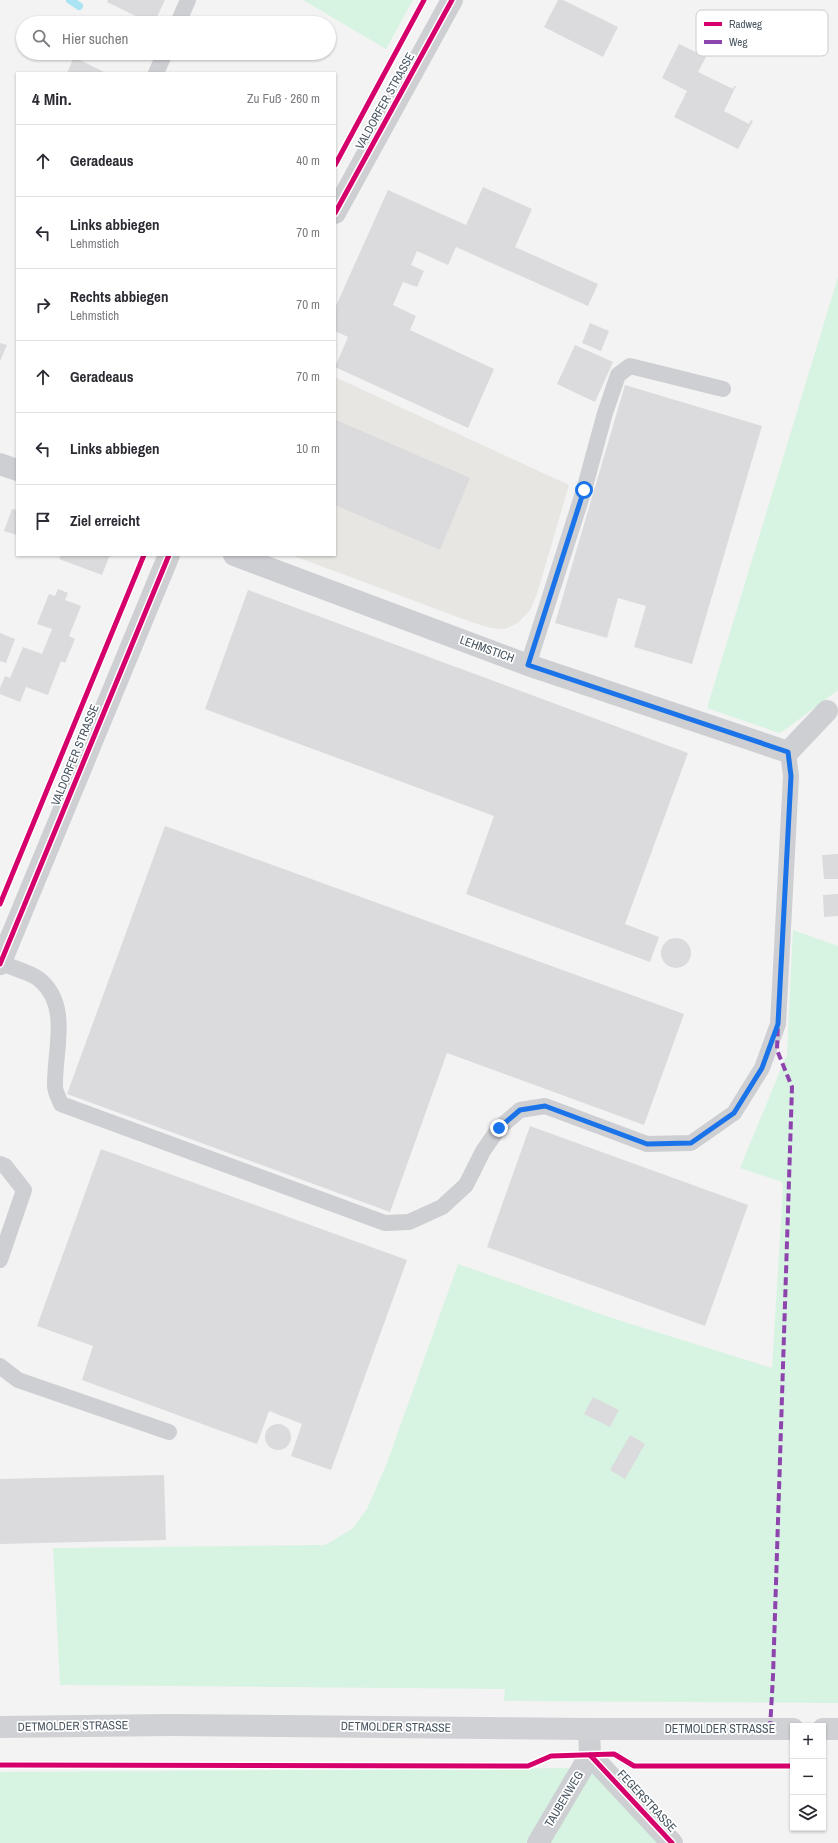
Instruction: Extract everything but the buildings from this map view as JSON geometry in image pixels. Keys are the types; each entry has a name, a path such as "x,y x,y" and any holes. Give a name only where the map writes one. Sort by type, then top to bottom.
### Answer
{"main road":[{"name":"DETMOLDER STRASSE","path":"0,1727 171,1725 589,1729 790,1729"},
{"path":"826,1729 838,1729"}],"street":[{"name":"VALDORFER STRASSE","path":"336,205 452,0"},
{"path":"0,464 16,470"},
{"name":"VALDORFER STRASSE","path":"0,963 169,556"},
{"name":"LEHMSTICH","path":"237,556 528,665 788,752"},
{"path":"788,752 827,711"},
{"path":"589,1729 590,1755"},
{"name":"TAUBENWEG","path":"538,1843 590,1755"},
{"name":"FEGERSTRASSE","path":"590,1755 672,1843"}],"lane":[{"path":"181,16 188,0"},
{"path":"159,72 163,60"},
{"path":"528,665 584,490 605,413 618,375 630,366 723,389"},
{"path":"0,963 39,979 51,992 57,1010 59,1041 55,1088 61,1104 384,1223 409,1222 442,1207 466,1185 483,1151 499,1128 520,1110 545,1106 647,1144 691,1143 734,1113 762,1068 778,1024 791,776 788,752"},
{"path":"0,1164 5,1166 24,1190 0,1260"},
{"path":"0,1366 18,1380 169,1432"}],"shaded area":[{"path":"336,377 569,485 537,594 530,610 518,623 505,629 491,628 294,556 336,556"}],"green space":[{"path":"303,0 413,0 386,49 336,19 336,16 330,16"},
{"path":"838,277 838,690 779,733 707,708"},
{"path":"793,930 838,946 838,1703 504,1701 505,1689 60,1685 53,1548 325,1545 352,1529 367,1509 387,1463 458,1264 615,1319 772,1368 783,1187 782,1182 740,1168 787,1054"},
{"path":"588,1768 660,1843 0,1843 0,1772"}],"waterway":[{"path":"70,0 79,6"}],"marked path":[{"path":"770,1729 792,1087 777,1050 778,1024"}],"cycle path":[{"path":"336,163 424,0"},
{"path":"336,211 452,0"},
{"path":"0,904 144,556"},
{"path":"0,964 169,556"},
{"path":"0,1765 528,1766 551,1756 614,1754 634,1766 790,1766"},
{"path":"590,1755 672,1843"}],"route":[{"path":"499,1128 520,1110 545,1106 647,1144 691,1143 734,1113 762,1068 778,1024 791,776 788,752 528,665 584,490"}]}
